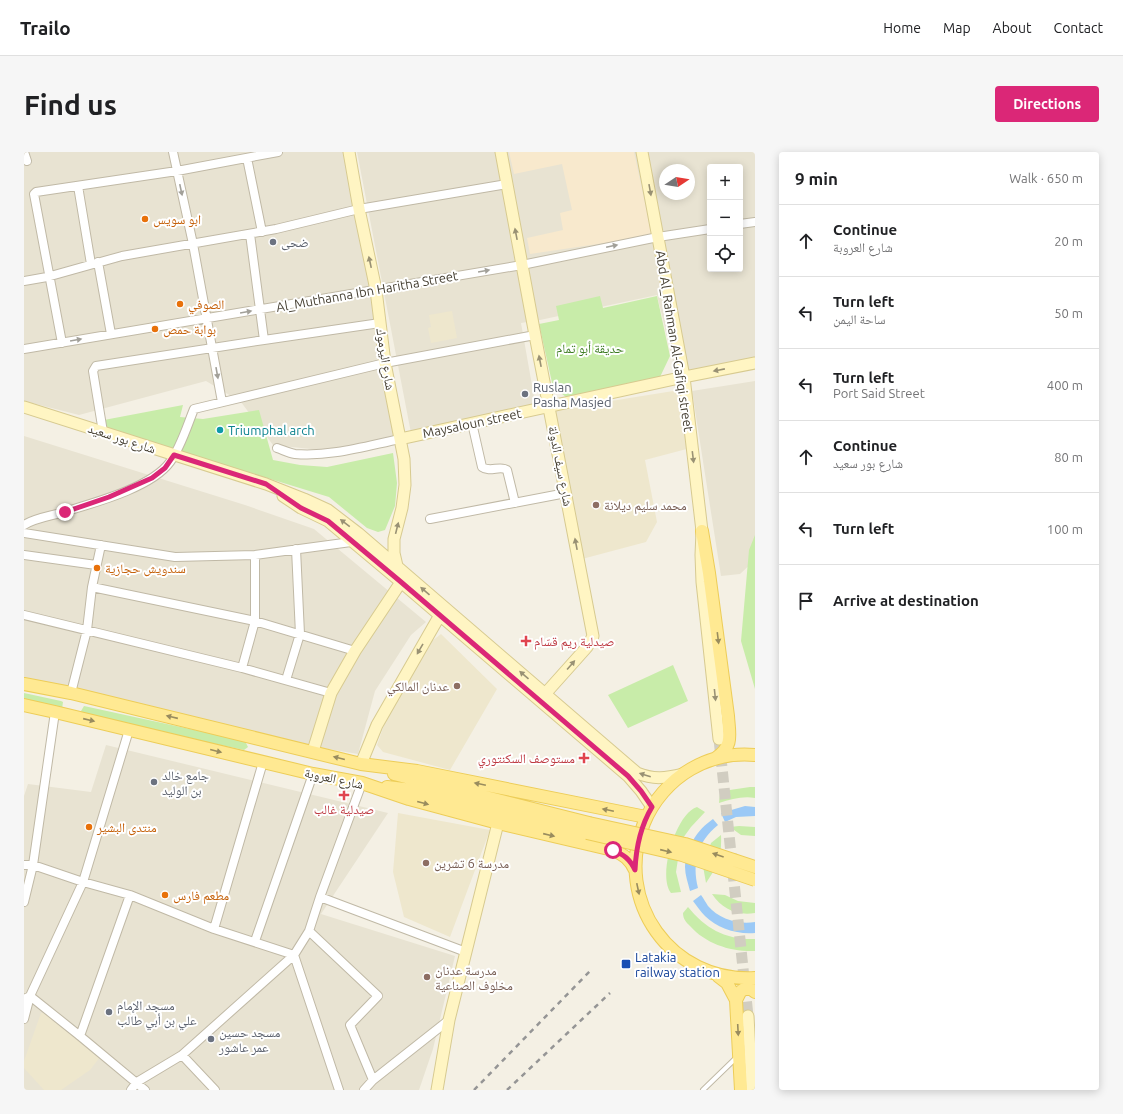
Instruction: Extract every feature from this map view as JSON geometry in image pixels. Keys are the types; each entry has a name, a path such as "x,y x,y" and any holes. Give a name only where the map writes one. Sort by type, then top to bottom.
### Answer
{"main road":[{"name":"شارع اليرموك","path":"349,152 376,290 385,363 404,458 405,485 402,508 394,539 394,553 397,566"},
{"name":"شارع سيف الدولة","path":"501,152 593,636 587,647 546,694"},
{"name":"Abd Al_Rahman Al-Gafiqi street","path":"642,152 684,377 702,531 702,582 719,739"},
{"name":"Maysaloun street","path":"400,439 684,377 755,364"},
{"name":"شارع بور سعيد","path":"24,407 266,484"},
{"path":"266,484 298,496 328,510 358,533 637,773 646,777 657,778 683,774"},
{"path":"266,484 301,508 328,521 628,776 641,791 649,812"},
{"path":"702,531 709,573 730,739 728,748 724,753 715,759"},
{"path":"313,751 331,693 356,651 401,582"},
{"path":"440,615 377,725 361,764 682,855 755,880"},
{"name":"شارع العروبة","path":"24,684 71,693 313,751 361,764 417,771 649,812"},
{"path":"68,715 71,693"},
{"name":"شارع العروبة","path":"24,705 313,774 362,783 408,800 613,850 624,855 631,862 635,870"},
{"path":"741,1090 736,1000 727,983 721,977 699,968 685,960 662,940 646,914 640,900 636,885 635,870 638,840 649,812 661,794 683,774 700,764 733,755 755,754"},
{"path":"362,783 412,790 588,828 685,844 755,868"},
{"path":"437,1090 449,1020 498,823"},
{"path":"713,973 736,978 755,978"},
{"path":"736,1000 740,992 744,989 751,989 755,992"},
{"path":"748,1016 752,1090"}],"street":[{"path":"24,152 27,161"},
{"path":"173,152 193,244 222,402"},
{"path":"62,343 34,194 37,192 177,172 278,152"},
{"path":"247,158 262,232"},
{"path":"24,281 50,276 122,256 262,232 359,209 506,184"},
{"path":"78,186 111,334"},
{"path":"743,224 755,222"},
{"name":"Al_Muthanna Ibn Haritha Street","path":"24,349 522,265 658,237 707,229"},
{"path":"250,234 264,340"},
{"path":"103,432 92,371 94,367 380,323"},
{"path":"24,525 34,520 91,504 145,482 159,474 174,455 194,409 385,363 535,335"},
{"path":"472,423 482,467 486,470 505,468 508,470 515,503"},
{"path":"277,448 293,454 316,454 339,452 400,439"},
{"path":"430,519 566,493"},
{"path":"24,533 174,557 255,555 351,542"},
{"path":"71,693 87,630 92,587 101,545"},
{"path":"286,680 300,634 296,549"},
{"path":"242,668 255,621 255,555"},
{"path":"24,556 96,565"},
{"path":"92,587 255,621 356,651"},
{"path":"24,615 242,668 331,693"},
{"path":"24,902 33,865 56,712"},
{"path":"24,1019 27,997 83,882 129,730"},
{"path":"214,929 263,762"},
{"path":"255,941 313,774"},
{"path":"131,1090 137,1082 182,1055 294,955 309,931 362,783"},
{"path":"24,865 33,865 83,882 130,895 214,929 255,941 294,955"},
{"path":"80,1036 130,895"},
{"path":"320,897 466,952"},
{"path":"309,931 378,996 350,1025 373,1080"},
{"path":"294,955 339,1090"},
{"path":"27,997 80,1036 145,1090"},
{"path":"364,1090 373,1080 449,1020"},
{"path":"182,1055 215,1090"}],"lane":[{"path":"703,1090 739,1055"}],"shaded area":[{"path":"24,152 346,152 396,437 330,451 273,445 241,402 206,381 79,415 24,401"},
{"path":"357,152 755,152 755,363 677,378 657,295 521,323 536,408 411,433"},
{"path":"509,152 634,152 652,236 530,254 527,238 563,230 560,213 572,210 562,164 514,174"},
{"path":"452,311 457,338 431,343 428,328 431,327 429,315"},
{"path":"755,381 755,560 740,574 721,576 692,391"},
{"path":"692,388 698,446 645,460 657,522 646,542 582,559 553,422 555,410"},
{"path":"24,436 245,505 314,529 426,622 411,635 375,691 358,754 177,724 24,686"},
{"path":"441,634 497,689 450,770 383,752 377,745 397,689 432,641"},
{"path":"106,745 388,813 321,914 455,956 433,1049 419,1090 24,1090 24,796 28,784 91,792"},
{"path":"398,813 490,830 450,937 404,917 393,872"},
{"path":"41,1013 48,1013 100,1057 90,1070 61,1090 44,1090 24,1068 24,1061"}],"green space":[{"name":"حديقة أبو تمام","path":"600,296 603,308 657,296 670,356 660,377 566,397 553,387 539,324 559,320 556,306"},
{"path":"183,405 180,417 203,419 259,410 273,460 300,465 327,467 393,453 397,483 395,506 385,530 378,532 367,528 329,497 105,428 104,420"},
{"path":"755,535 755,689 741,641 749,550"},
{"path":"673,665 688,701 628,728 608,695"},
{"path":"24,693 61,701 63,702 62,709 24,702"},
{"path":"84,706 245,741 248,747 244,750 83,716 81,711"},
{"path":"755,787 755,798 737,798 719,803 720,793 723,791"},
{"path":"697,807 705,812 683,838 678,859 676,872 681,892 671,893 667,885 666,873 671,846 682,821 689,812"},
{"path":"730,827 755,827 755,836 741,835"},
{"path":"721,835 720,854 714,871 706,883 703,866 711,843"},
{"path":"712,894 725,895 738,901 755,903 755,913 748,914 730,910 720,904"},
{"path":"688,907 695,915 717,932 735,938 755,939 755,951 737,950 720,946 704,938 684,919 683,913"}],"water":[{"path":"745,806 755,807 755,816 736,817 725,822 721,813"},
{"path":"713,819 718,825 705,838 696,862 696,879 698,888 690,891 685,867 690,846 702,828"},
{"path":"701,895 708,906 723,918 742,923 755,922 755,933 735,932 715,924 693,901"}],"tunnel":[{"path":"719,739 748,1016"}],"railway":[{"path":"474,1090 591,970"},
{"path":"507,1090 610,993"}],"place":[{"name":"ابو سويس","path":"145,219"},
{"name":"ضحى","path":"273,242"},
{"name":"الصوفي","path":"180,304"},
{"name":"بوابة حمص","path":"155,329"},
{"name":"Ruslan Pasha Masjed","path":"525,394"},
{"name":"Triumphal arch","path":"220,430"},
{"name":"محمد سليم ديلانة","path":"596,505"},
{"name":"سندويش حجازية","path":"97,568"},
{"name":"صيدلية ريم قسّام","path":"526,641"},
{"name":"عدنان المالكي","path":"457,686"},
{"name":"مستوصف السكنتوري","path":"584,758"},
{"name":"جامع خالد بن الوليد","path":"154,782"},
{"name":"صيدلية غالب","path":"344,795"},
{"name":"منتدى البشير","path":"89,827"},
{"name":"مدرسة 6 تشرين","path":"426,863"},
{"name":"مطعم فارس","path":"165,895"},
{"name":"Latakia railway station","path":"626,964"},
{"name":"مدرسة عدنان مخلوف الصناعية","path":"427,977"},
{"name":"مسجد الإمام علي بن أبي طالب","path":"109,1012"},
{"name":"مسجد حسين عمر عاشور","path":"211,1039"}],"route":[{"path":"65,512 91,504 145,482 159,474 174,455 266,484 301,508 328,521 628,776 641,791 652,807 646,817 640,834 636,852 635,870 631,862 624,855 613,850"}]}
